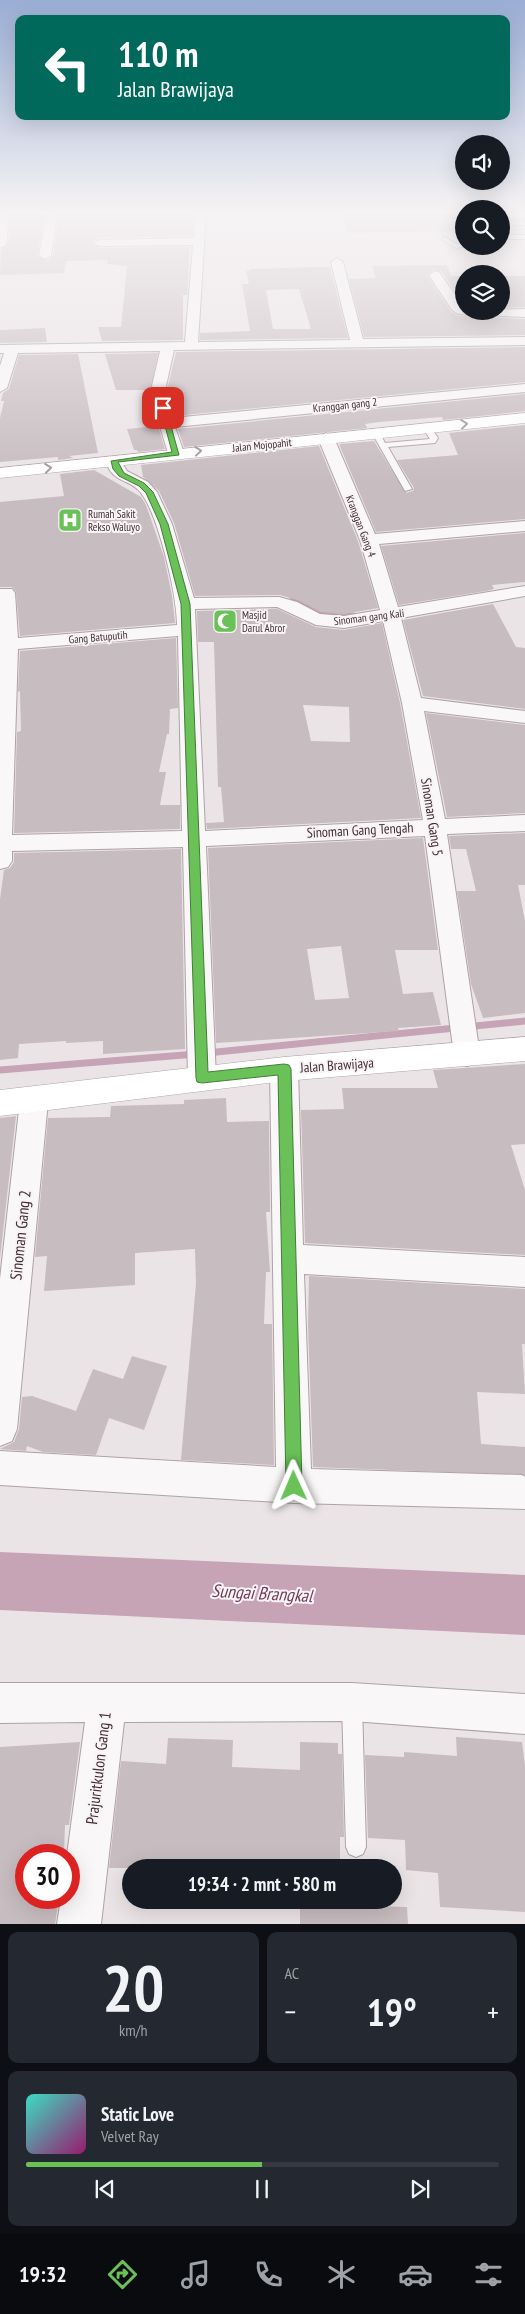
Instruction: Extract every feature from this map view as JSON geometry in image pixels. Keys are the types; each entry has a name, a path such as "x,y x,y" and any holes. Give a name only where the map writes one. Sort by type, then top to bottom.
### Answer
{"main road":[{"name":"Jalan Mojopahit","path":"0,473 326,438 380,439 427,428 525,418"},
{"name":"Jalan Brawijaya","path":"0,1103 34,1101 202,1069 284,1069 465,1037 525,1049"}],"street":[{"path":"191,346 194,304"},
{"path":"347,304 357,342"},
{"path":"454,304 462,311 525,313"},
{"path":"0,388 6,349 357,342 525,341"},
{"path":"168,346 159,386 166,423 176,453"},
{"name":"Kranggan gang 2","path":"166,423 525,388"},
{"name":"Kranggan Gang 4","path":"326,438 368,540 391,615"},
{"path":"114,461 116,469 121,474 142,485 149,492 164,524 186,604 202,1069"},
{"path":"368,540 525,526"},
{"name":"Sinoman gang Kali","path":"186,604 279,602 316,619 336,622 391,615 525,591"},
{"path":"1,849 6,593"},
{"name":"Sinoman Gang 5","path":"391,615 412,703 435,826 465,1037"},
{"name":"Gang Batuputih","path":"6,642 187,630"},
{"path":"412,703 525,718"},
{"name":"Sinoman Gang Tengah","path":"1,849 525,823"},
{"path":"284,1069 294,1486"},
{"name":"Sinoman Gang 2","path":"0,1429 34,1101"},
{"path":"289,1259 525,1272"},
{"path":"0,1468 294,1486 522,1493"},
{"name":"Prajuritkulon Gang 1","path":"79,1924 107,1702"},
{"path":"0,1703 352,1702 525,1714"}],"lane":[{"path":"380,439 408,489"},
{"path":"352,1702 356,1847"}],"building":[{"path":"123,304 183,304 183,340 102,341 98,327 121,327"},
{"path":"245,304 268,304 273,329 311,329 303,304 339,304 348,338 200,340 200,333 250,331"},
{"path":"355,304 446,304 455,314 455,320 525,319 525,335 364,337"},
{"path":"510,304 525,304 525,307 510,308"},
{"path":"45,328 47,342 0,343 0,330"},
{"path":"525,347 525,382 174,416 168,386 176,352"},
{"path":"158,353 151,390 116,390 105,354"},
{"path":"78,354 98,453 69,456 73,458 58,460 58,457 0,462 0,418 4,401 1,401 3,393 9,389 19,355"},
{"path":"525,394 525,411 443,420 442,417 379,422 365,424 367,428 184,447 178,429"},
{"path":"525,425 525,519 376,532 339,444 374,441 406,493 413,491 414,488 397,460 458,455 449,433"},
{"path":"158,426 165,449 138,452 134,450 127,429"},
{"path":"319,446 358,541 378,608 344,614 321,612 298,600 280,595 195,596 174,523 159,491 143,477 141,465"},
{"path":"94,470 141,497 146,505 164,557 175,623 20,636 16,592 12,587 0,587 0,502 64,496 60,474"},
{"path":"525,533 525,582 492,585 494,589 486,591 399,605 381,546"},
{"path":"493,604 516,647 525,648 525,709 423,696 403,620"},
{"path":"277,609 316,627 344,630 382,623 400,703 421,818 207,829 206,823 224,822 221,787 218,787 214,642 198,642 197,611","holes":["303,705 349,707 350,742 311,741"]},
{"path":"176,638 178,708 170,709 169,734 167,734 159,772 166,772 160,805 180,805 180,829 14,833 17,732 21,731 20,691 18,692 20,651"},
{"path":"426,713 525,725 525,813 447,817"},
{"path":"525,833 525,885 518,885 525,921 525,1013 483,1018 471,984 457,891 476,891 466,849 451,849 449,836"},
{"path":"423,838 438,950 395,950 403,994 433,992 441,1025 398,1028 399,1031 216,1043 208,848","holes":["341,946 349,998 315,1000 307,949"]},
{"path":"181,849 185,1049 103,1054 103,1041 66,1043 66,1041 19,1044 18,1058 0,1060 0,899 4,870 10,868 14,862 14,853"},
{"path":"525,1064 525,1144 511,1145 525,1190 525,1255 305,1243 301,1110 344,1109 342,1088 438,1088 433,1070"},
{"path":"226,1098 227,1122 269,1121 270,1212 266,1212 270,1272 266,1272 264,1324 272,1324 274,1465 181,1460 196,1283 195,1249 135,1253 135,1285 44,1291 47,1256 35,1257 48,1118 110,1117 111,1106 184,1104 184,1100"},
{"path":"16,1116 0,1258 0,1118"},
{"path":"309,1276 525,1289 525,1344 522,1344 525,1394 477,1392 481,1444 525,1447 525,1475 313,1467 308,1325"},
{"path":"132,1356 167,1366 144,1430 109,1418 96,1455 43,1452 27,1446 26,1451 0,1449 14,1442 19,1429 22,1397 32,1396 76,1411 93,1369 123,1379"},
{"path":"456,1737 522,1742 525,1766 525,1912 440,1907 438,1873 406,1870 405,1840 368,1838 365,1755 404,1757 404,1752 457,1756"},
{"path":"168,1738 233,1740 232,1767 300,1770 300,1742 338,1743 338,1754 342,1754 344,1837 340,1837 340,1859 122,1859 122,1868 109,1868 121,1761 166,1764"},
{"path":"80,1742 69,1825 65,1825 64,1844 15,1844 15,1909 57,1909 55,1924 0,1924 0,1747"},
{"path":"402,1907 407,1907 408,1924 300,1924 300,1909 402,1909"}],"waterway":[{"path":"287,593 302,604 318,611 335,615 354,615"},
{"path":"207,1053 525,1021"},
{"path":"0,1070 196,1054"},
{"name":"Sungai Brangkal","path":"0,1581 525,1605"}],"place":[{"name":"Rumah Sakit Rekso Waluyo","path":"70,520"},
{"name":"Masjid Darul Abror","path":"225,621"}],"route":[{"path":"163,408 176,453 114,461 116,469 121,474 142,485 149,492 164,524 186,604 202,1078 284,1069 294,1486"}]}
